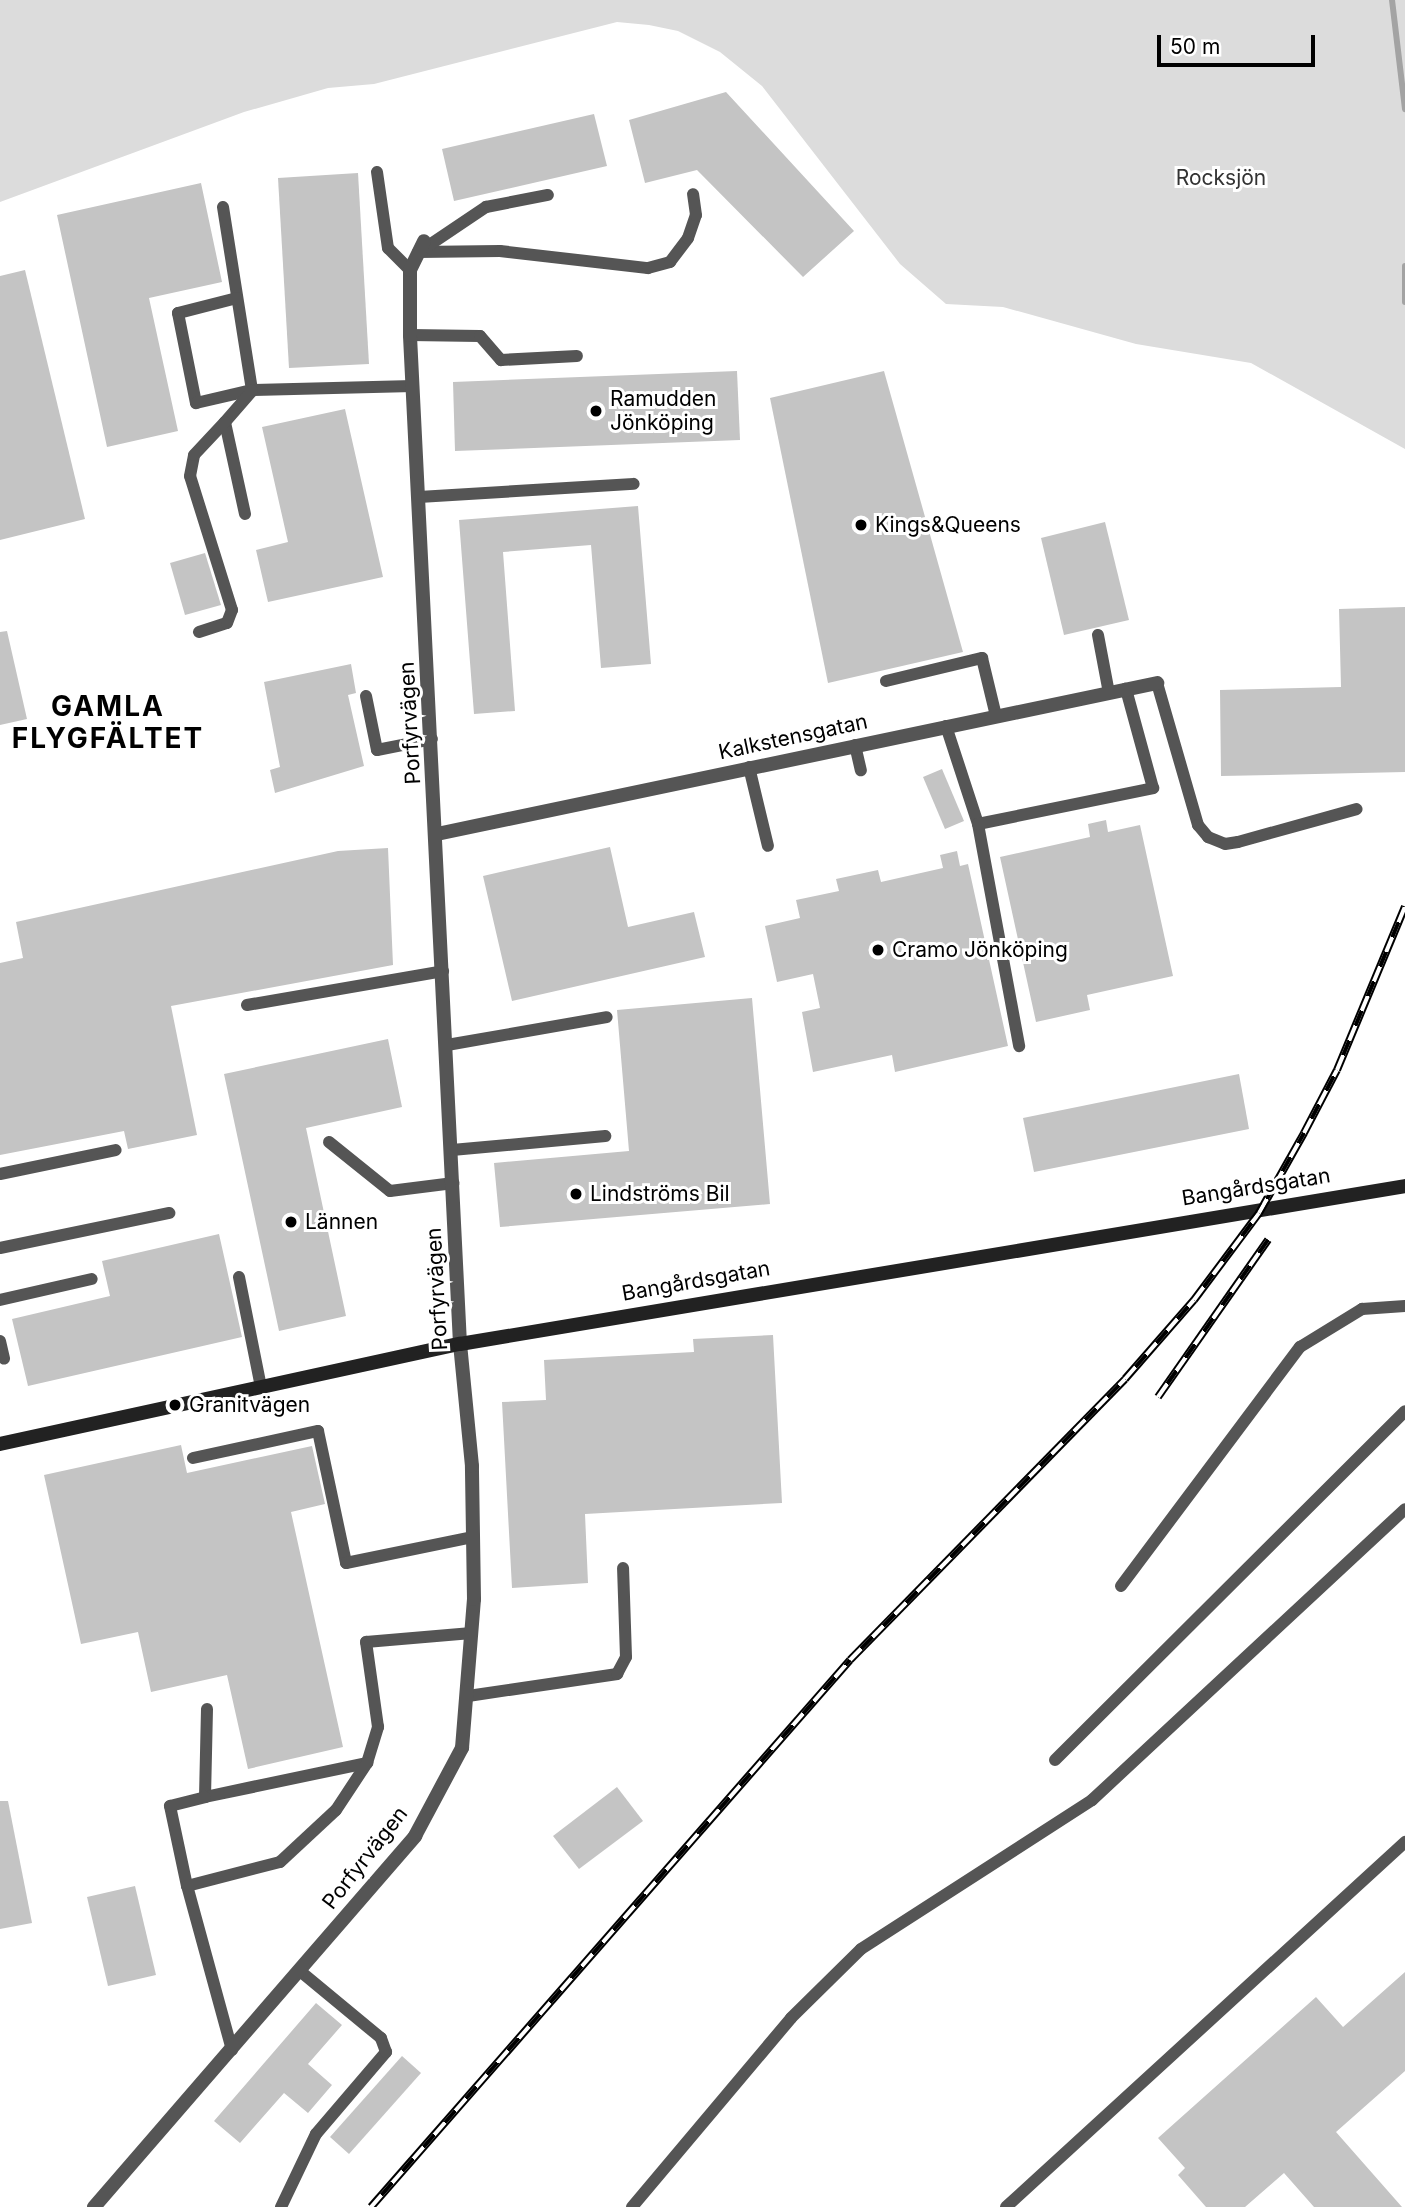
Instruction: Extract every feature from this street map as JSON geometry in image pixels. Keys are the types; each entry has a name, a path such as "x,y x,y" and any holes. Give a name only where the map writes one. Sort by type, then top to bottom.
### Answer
{"main road":[{"name":"Bangårdsgatan","path":"0,1444 460,1344 1405,1185"}],"street":[{"name":"Porfyrvägen","path":"94,2207 415,1836 462,1748 472,1633 474,1537 460,1344 438,834 410,335 410,270 421,247"},
{"name":"Kalkstensgatan","path":"438,834 1157,683"}],"lane":[{"path":"377,172 388,248 410,270"},
{"path":"421,247 500,251 648,268 670,262 688,237 696,215 692,194"},
{"path":"421,247 486,207 548,195"},
{"path":"199,632 226,623 232,610 190,476 194,454 252,390 223,207"},
{"path":"237,298 178,313 196,403 252,390 413,386"},
{"path":"410,335 480,336 501,360 577,356"},
{"path":"225,422 245,514"},
{"path":"419,497 634,484"},
{"path":"1098,635 1109,693"},
{"path":"886,681 982,658 996,716"},
{"path":"1157,683 1198,825 1208,837 1225,844 1238,842 1357,809"},
{"path":"978,824 1153,788 1126,689"},
{"path":"366,696 377,750 432,739"},
{"path":"946,726 978,824 1019,1046"},
{"path":"855,745 861,771"},
{"path":"749,767 768,846"},
{"path":"247,1005 443,971"},
{"path":"447,1045 607,1017"},
{"path":"452,1150 605,1136"},
{"path":"329,1142 390,1191 453,1183"},
{"path":"0,1174 116,1150"},
{"path":"0,1248 169,1213"},
{"path":"239,1277 261,1387"},
{"path":"0,1300 92,1279"},
{"path":"1121,1586 1300,1347 1362,1309 1405,1306"},
{"path":"0,1341 4,1359"},
{"path":"1055,1760 1405,1411"},
{"path":"193,1458 318,1431 346,1563 474,1537"},
{"path":"632,2207 791,2018 861,1949 1092,1800 1405,1509"},
{"path":"468,1696 617,1674 626,1657 623,1568"},
{"path":"187,1886 280,1862 336,1810 366,1763 378,1727 366,1642 472,1633"},
{"path":"205,1797 207,1709"},
{"path":"232,2050 187,1886 170,1806 366,1763"},
{"path":"1006,2207 1405,1842"},
{"path":"281,2207 316,2134 386,2052 381,2038 300,1971"}],"green space":[{"name":"Rocksjön","path":"0,0 1405,0 1405,449 1251,363 1136,344 1003,307 946,304 900,264 762,86 720,52 678,31 649,25 617,22 374,84 328,88 244,112 0,202"}],"building":[{"path":"726,92 854,231 803,277 697,170 645,183 629,120"},
{"path":"594,114 607,166 454,201 442,149"},
{"path":"358,173 369,364 289,368 278,178"},
{"path":"201,183 222,282 149,298 178,431 107,447 57,215"},
{"path":"25,270 85,519 0,540 0,276"},
{"name":"Ramudden Jönköping","path":"737,371 740,440 455,451 453,382"},
{"name":"Kings&Queens","path":"884,371 963,652 828,683 770,398"},
{"path":"345,409 383,577 268,602 256,550 288,542 262,427"},
{"path":"638,506 651,664 601,668 591,545 503,552 515,711 474,714 459,520"},
{"path":"1105,522 1129,620 1064,635 1041,538"},
{"path":"205,553 221,605 185,615 170,563"},
{"path":"1405,607 1405,772 1221,776 1220,690 1341,687 1339,609"},
{"path":"7,631 27,719 0,725 0,632"},
{"path":"351,664 356,693 348,695 364,766 275,793 270,770 280,767 264,682"},
{"path":"942,769 964,821 945,829 923,777"},
{"path":"1106,820 1108,832 1140,825 1173,976 1087,995 1090,1010 1036,1022 1000,857 1090,837 1088,824"},
{"path":"610,847 628,927 694,912 705,957 512,1001 483,876"},
{"path":"388,848 393,965 171,1006 197,1135 128,1149 124,1131 0,1155 0,963 23,958 16,922 338,851"},
{"name":"Cramo Jönköping","path":"957,851 960,866 968,864 1008,1046 895,1072 892,1055 813,1072 802,1012 820,1008 813,974 777,982 765,926 800,918 796,900 839,891 836,879 878,870 881,882 943,868 940,855"},
{"path":"752,998 770,1204 500,1227 494,1163 629,1151 617,1010"},
{"name":"Lännen","path":"388,1039 402,1107 306,1128 346,1316 279,1331 224,1074"},
{"path":"1239,1074 1249,1129 1034,1172 1023,1118"},
{"path":"219,1234 242,1337 28,1386 12,1319 110,1296 102,1261"},
{"path":"773,1335 782,1503 585,1514 588,1583 512,1588 502,1402 546,1400 544,1360 694,1352 693,1339"},
{"path":"181,1445 187,1473 312,1446 325,1504 291,1512 343,1747 248,1769 227,1675 151,1692 138,1632 81,1644 44,1475"},
{"path":"617,1787 643,1821 579,1869 553,1836"},
{"path":"0,1801 8,1801 32,1923 0,1929"},
{"path":"135,1886 156,1975 108,1986 87,1897"},
{"path":"1405,1972 1405,2071 1336,2132 1402,2207 1314,2207 1284,2173 1245,2207 1206,2207 1178,2175 1185,2168 1158,2138 1316,1997 1343,2027"},
{"path":"316,2003 342,2025 308,2064 332,2085 308,2113 284,2093 240,2143 214,2121"},
{"path":"402,2056 421,2073 349,2154 330,2137"}],"waterway":[{"path":"1392,0 1405,109"},
{"path":"1405,266 1405,302"}],"railway":[{"path":"371,2207 850,1660 1125,1379 1194,1300 1259,1213 1304,1133 1337,1070 1405,907"},
{"path":"1158,1397 1268,1240"}],"place":[{"name":"Ramudden Jönköping","path":"596,411"},
{"name":"Kings&Queens","path":"861,525"},
{"name":"Cramo Jönköping","path":"878,950"},
{"name":"Lindströms Bil","path":"576,1194"},
{"name":"Lännen","path":"291,1222"},
{"name":"Granitvägen","path":"175,1405"}],"district":[{"name":"GAMLA FLYGFÄLTET","path":"108,722"}]}
